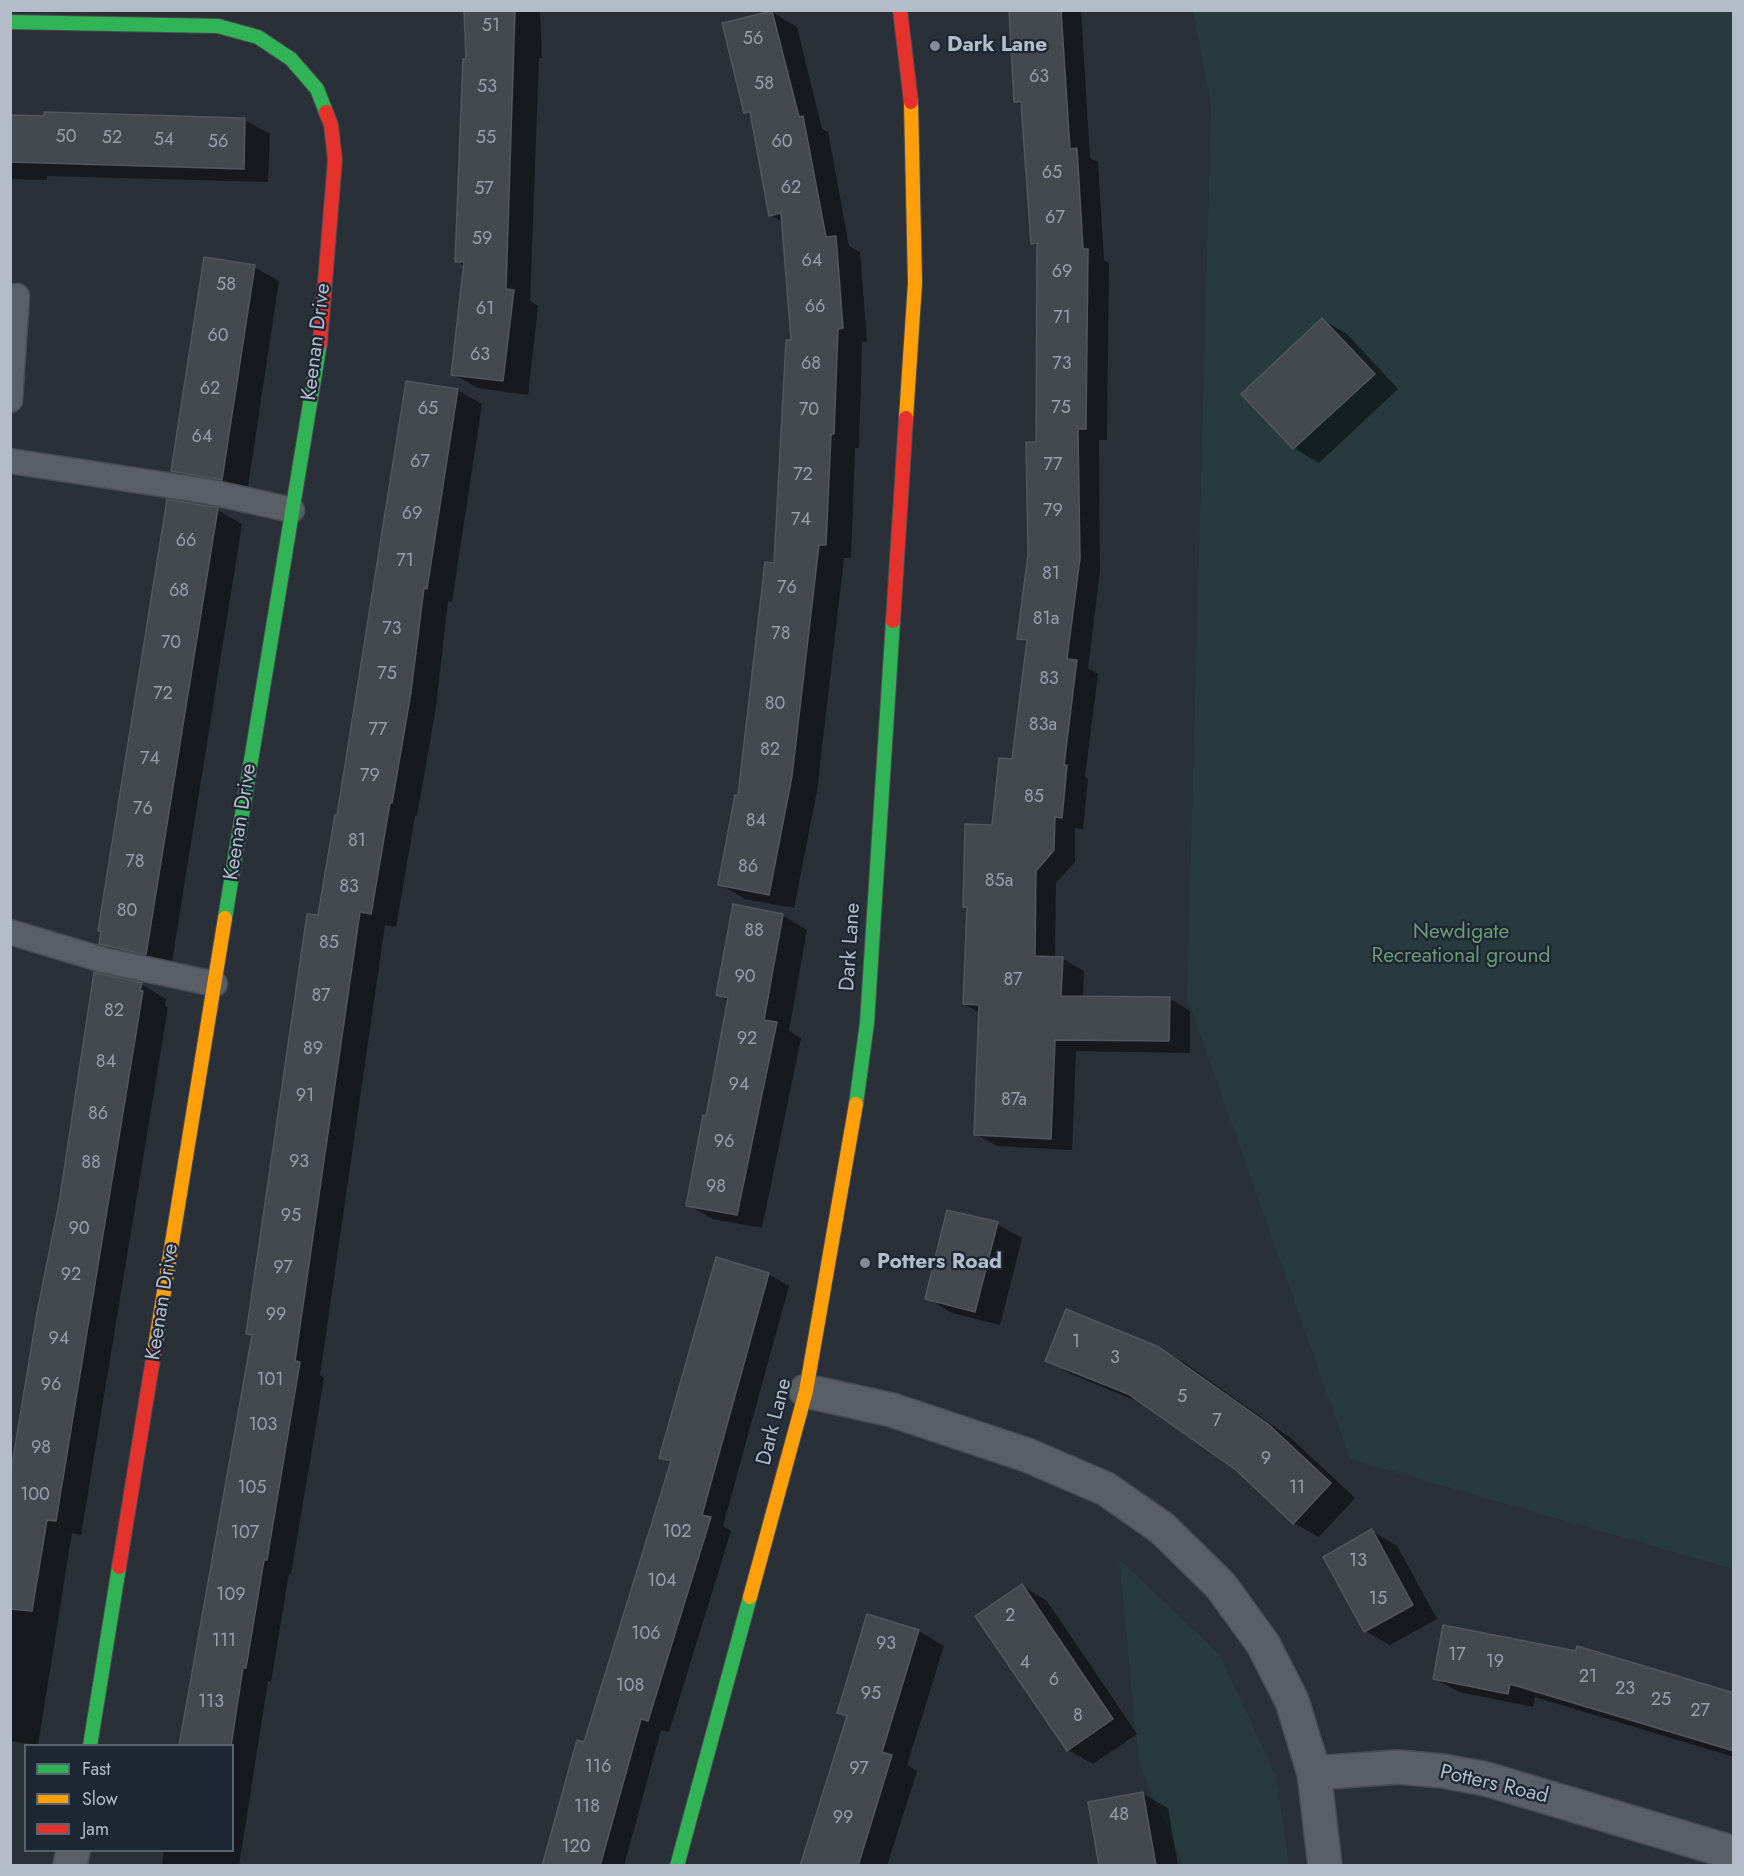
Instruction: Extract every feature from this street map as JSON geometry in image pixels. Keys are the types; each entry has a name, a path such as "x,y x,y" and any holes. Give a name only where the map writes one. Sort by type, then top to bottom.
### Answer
{"street":[{"name":"Dark Lane","path":"677,1866 806,1391 856,1107 871,963 915,283 912,113 900,10"},
{"name":"Keenan Drive","path":"10,22 146,17 218,26 258,37 291,58 317,89 331,125 334,160 322,328 90,1744"},
{"path":"806,1391 892,1410 1027,1455 1106,1489 1162,1528 1221,1586 1263,1644 1292,1701 1314,1773 1325,1866"},
{"name":"Potters Road","path":"1314,1773 1398,1767 1443,1771 1486,1779 1734,1853"}],"lane":[{"path":"10,400 17,296"},
{"path":"10,461 206,491 292,510"},
{"path":"10,932 103,960 215,984"}],"green space":[{"name":"Newdigate Recreational ground","path":"1193,11 1733,11 1733,1569 1350,1459 1187,997 1211,105"},
{"path":"1119,1559 1220,1655 1276,1776 1289,1865 1183,1865 1139,1764"}],"building":[{"path":"464,10 515,10 506,289 514,290 503,381 451,375 464,262 455,262 463,59 466,59"},
{"path":"1009,10 1061,10 1070,149 1077,148 1083,249 1088,249 1086,429 1078,429 1080,558 1067,659 1077,660 1064,765 1067,765 1062,818 1055,817 1054,850 1036,871 1035,956 1063,957 1061,996 1170,997 1169,1041 1055,1040 1051,1139 974,1135 979,1005 963,1004 967,907 963,907 965,824 992,825 999,758 1012,759 1027,640 1017,639 1028,555 1026,442 1036,442 1037,243 1031,244 1021,102 1014,102"},
{"path":"772,11 799,117 803,116 826,237 836,236 843,328 838,329 834,434 831,434 826,545 819,545 792,776 769,895 718,885 735,795 738,795 765,562 774,563 786,340 791,340 781,213 769,216 750,112 744,113 722,23"},
{"path":"44,112 245,118 244,169 10,162 10,115 44,116"},
{"path":"204,257 255,265 222,480 171,471"},
{"path":"1322,318 1375,374 1293,449 1241,394"},
{"path":"406,381 458,389 427,589 424,588 411,692 392,803 390,803 371,914 360,912 295,1361 300,1362 267,1560 264,1560 246,1668 243,1668 231,1744 179,1744 252,1335 246,1334 307,914 318,915 335,815 337,815"},
{"path":"167,499 218,508 146,955 99,944 101,931 98,931"},
{"path":"733,904 783,914 764,1020 777,1022 737,1215 686,1206 728,998 716,995"},
{"path":"94,972 142,983 140,991 143,991 56,1521 47,1520 32,1611 10,1609 10,1477 37,1313 59,1203"},
{"path":"947,1210 998,1222 975,1312 925,1299"},
{"path":"716,1257 769,1273 702,1515 711,1517 648,1721 641,1719 600,1866 542,1866 577,1740 584,1742 671,1461 659,1458"},
{"path":"1066,1309 1159,1347 1268,1424 1331,1483 1293,1524 1236,1470 1128,1394 1045,1361"},
{"path":"1372,1529 1413,1605 1364,1632 1323,1557"},
{"path":"1022,1584 1113,1719 1067,1751 975,1616"},
{"path":"867,1614 919,1630 882,1752 892,1755 858,1866 800,1866 847,1716 837,1713"},
{"path":"1443,1625 1576,1651 1577,1646 1734,1693 1734,1751 1510,1684 1508,1694 1433,1679"},
{"path":"1143,1792 1156,1866 1099,1866 1088,1802"}],"traffic: fast":[{"path":"10,22 218,26 258,37 291,59 317,89 326,112"},
{"path":"225,918 320,343"},
{"path":"856,1104 867,1023 893,621"},
{"path":"90,1744 119,1567"},
{"path":"677,1866 750,1597"}],"traffic: slow":[{"path":"906,418 915,283 911,102"},
{"path":"154,1353 225,918"},
{"path":"750,1597 806,1391 856,1104"}],"traffic: jam":[{"path":"900,10 911,102"},
{"path":"320,343 335,160 331,125 326,112"},
{"path":"893,621 906,418"},
{"path":"119,1567 154,1353"}],"place":[{"name":"Dark Lane","path":"935,46"},
{"name":"Potters Road","path":"865,1263"}]}
